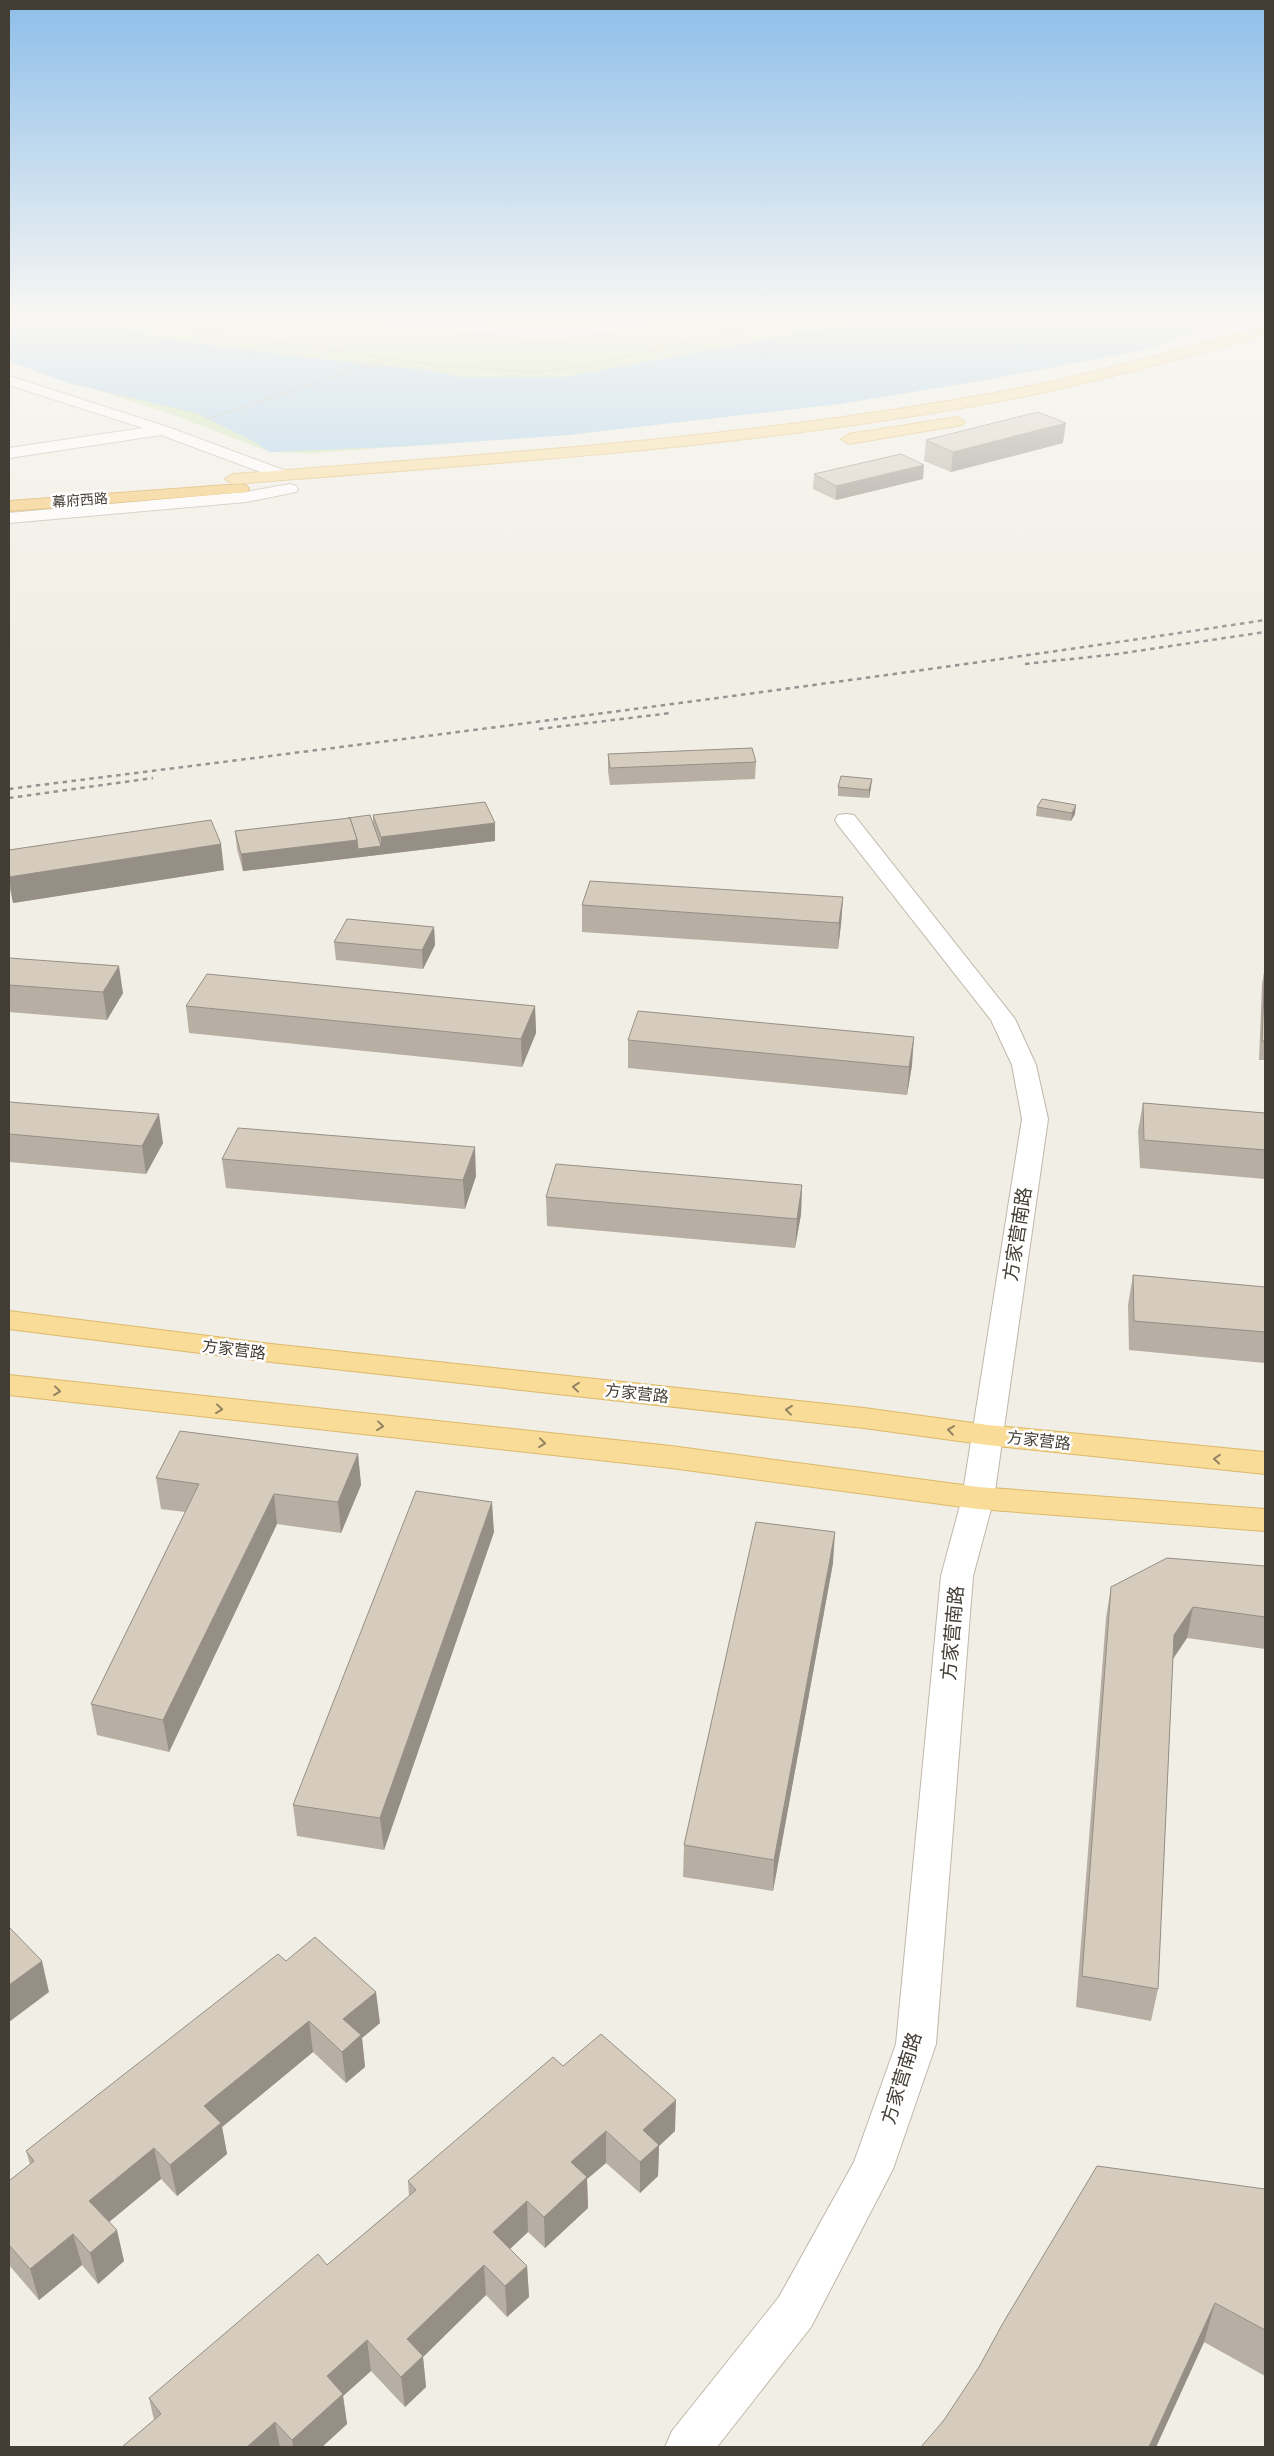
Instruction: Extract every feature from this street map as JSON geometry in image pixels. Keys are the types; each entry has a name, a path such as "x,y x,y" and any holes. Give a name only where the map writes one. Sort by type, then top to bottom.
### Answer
{"highway":[{"name":"幕府西路","path":"9,496 237,484"},
{"name":"幕府西路","path":"9,506 237,484"}],"main road":[{"path":"237,484 286,482 770,432"},
{"path":"834,442 898,432"},
{"path":"286,482 368,484"},
{"name":"方家营路","path":"9,1320 270,1353 864,1418 988,1435 1265,1463"},
{"path":"9,1385 671,1457 978,1498 1265,1520"}],"street":[{"path":"9,453 152,432"},
{"path":"167,432 286,482"},
{"path":"9,518 246,497 286,482"},
{"name":"方家营南路","path":"688,2447 795,2312 872,2169 916,2044 957,1576 978,1498 1035,1119 1024,1065 1003,1019 846,820"}],"green space":[{"path":"217,432 597,432 312,453 270,452"}],"water":[{"path":"234,432 597,432 410,446 270,452"}],"building":[{"path":"960,432 1032,432 953,452 926,440"},
{"path":"901,454 924,465 836,486 814,474"},
{"path":"752,748 756,762 610,768 608,754"},
{"path":"841,776 872,779 869,790 838,787"},
{"path":"1042,799 1076,805 1072,813 1037,807"},
{"path":"485,802 495,823 381,837 373,815"},
{"path":"370,815 381,846 358,849 350,818 348,818"},
{"path":"350,818 357,840 241,854 235,831"},
{"path":"211,820 221,844 9,877 9,850"},
{"path":"590,881 843,897 839,923 582,905"},
{"path":"347,919 434,927 422,950 334,942"},
{"path":"9,958 119,966 103,992 9,985"},
{"path":"1265,966 1265,1041 1262,1041"},
{"path":"207,974 535,1006 521,1039 186,1006"},
{"path":"638,1011 914,1037 909,1067 628,1040"},
{"path":"9,1102 159,1114 142,1146 9,1134"},
{"path":"1143,1103 1265,1113 1265,1150 1144,1140"},
{"path":"238,1128 475,1147 463,1180 222,1159"},
{"path":"556,1164 802,1185 797,1219 546,1197"},
{"path":"1133,1275 1265,1287 1265,1332 1134,1321"},
{"path":"180,1431 358,1454 338,1502 274,1494 163,1720 91,1704 199,1484 156,1478"},
{"path":"416,1491 492,1502 380,1818 293,1805"},
{"path":"756,1522 835,1532 774,1860 684,1845"},
{"path":"1167,1558 1265,1566 1265,1617 1193,1607 1174,1635 1158,1989 1082,1976 1111,1587"},
{"path":"9,1927 42,1961 9,1985"},
{"path":"315,1937 376,1992 343,2019 361,2035 342,2052 309,2021 204,2106 221,2123 170,2165 154,2148 89,2201 117,2230 90,2253 73,2234 30,2269 9,2245 9,2181 34,2161 26,2151 278,1954 286,1961"},
{"path":"601,2034 676,2100 643,2130 659,2145 640,2162 606,2131 571,2162 587,2177 544,2217 527,2201 493,2232 527,2266 505,2286 484,2265 407,2339 423,2356 401,2377 367,2340 327,2376 343,2394 292,2440 275,2422 247,2447 122,2447 161,2414 149,2398 318,2254 327,2265 416,2190 408,2181 553,2057 563,2066"},
{"path":"1097,2166 1265,2189 1265,2330 1215,2303 1149,2447 921,2447 944,2420 979,2367 1003,2323"}],"railway":[{"path":"9,789 794,688 1265,620"},
{"path":"1025,664 1117,654 1265,632"},
{"path":"539,729 671,713"},
{"path":"9,798 153,778"}]}
